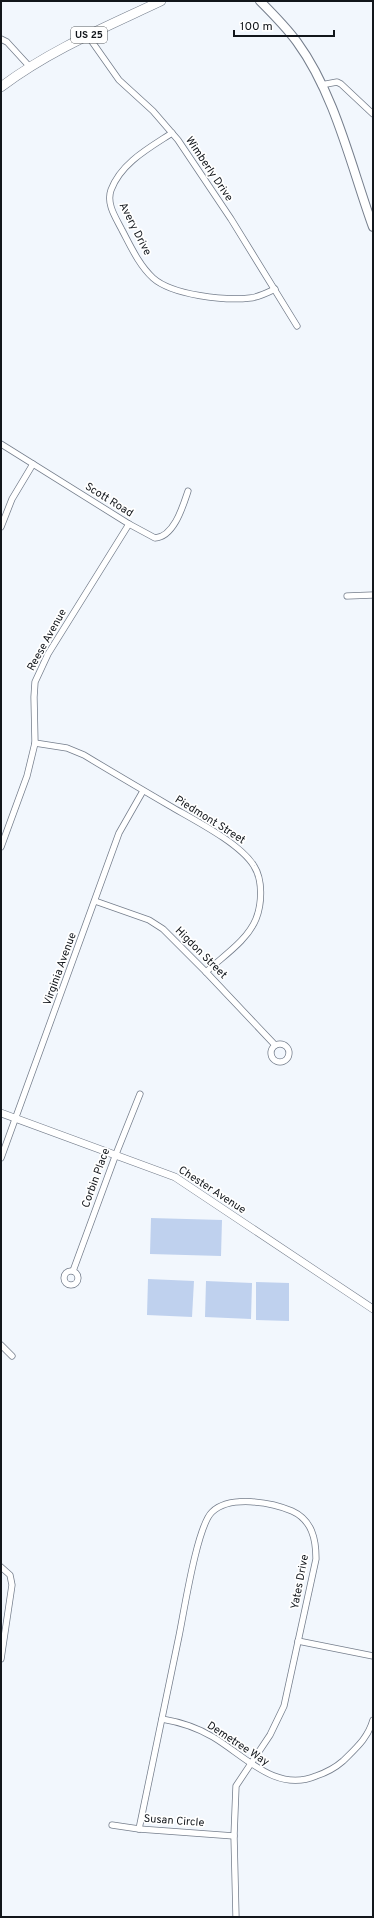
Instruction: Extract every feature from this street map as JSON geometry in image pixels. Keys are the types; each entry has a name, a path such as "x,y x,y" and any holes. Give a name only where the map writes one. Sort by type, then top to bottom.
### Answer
{"main road":[{"name":"US 25","path":"1,87 30,66 53,52 161,1"},
{"path":"260,1 298,43 321,84 331,106 373,227"}],"street":[{"name":"Wimberly Drive","path":"88,36 119,80 153,111 172,132 231,219 297,326"},
{"path":"1,39 8,42 30,66"},
{"path":"321,84 337,82 341,84 373,114"},
{"name":"Avery Drive","path":"172,132 128,165 122,172 110,193 112,210 137,258 158,281 165,286 183,292 243,298 258,296 275,289"},
{"name":"Scott Road","path":"1,444 152,538 162,537 173,525 188,491"},
{"path":"1,527 12,499 33,464"},
{"name":"Reese Avenue","path":"1,847 27,776 35,744 34,697 38,675 48,654 129,524"},
{"path":"347,596 373,595"},
{"name":"Piedmont Street","path":"35,744 67,748 77,751 238,848 255,867 261,896 256,919 245,937 206,972"},
{"name":"Virginia Avenue","path":"1,1158 17,1118 119,833 143,791"},
{"name":"Higdon Street","path":"95,901 156,924 206,972 275,1045"},
{"name":"Corbin Place","path":"73,1271 116,1154 140,1094"},
{"name":"Chester Avenue","path":"1,1113 176,1177 373,1309"},
{"path":"1,1345 12,1356"},
{"name":"Yates Drive","path":"139,1829 201,1532 207,1518 221,1505 232,1502 248,1501 286,1509 302,1518 311,1528 315,1540 316,1559 284,1706 270,1735 250,1762 236,1786 234,1836 236,1917"},
{"path":"1,1567 10,1575 12,1592 1,1659"},
{"path":"298,1641 373,1656"},
{"name":"Demetree Way","path":"162,1719 198,1730 221,1742 267,1775 283,1780 295,1781 311,1779 339,1764 367,1735 373,1720"},
{"name":"Susan Circle","path":"112,1825 139,1829 234,1836"}],"shaded area":[{"path":"151,1218 222,1220 221,1256 150,1254"},
{"path":"148,1279 194,1281 192,1317 147,1315"},
{"path":"206,1281 252,1283 251,1319 205,1317"},
{"path":"256,1282 289,1283 289,1321 256,1320"}]}
